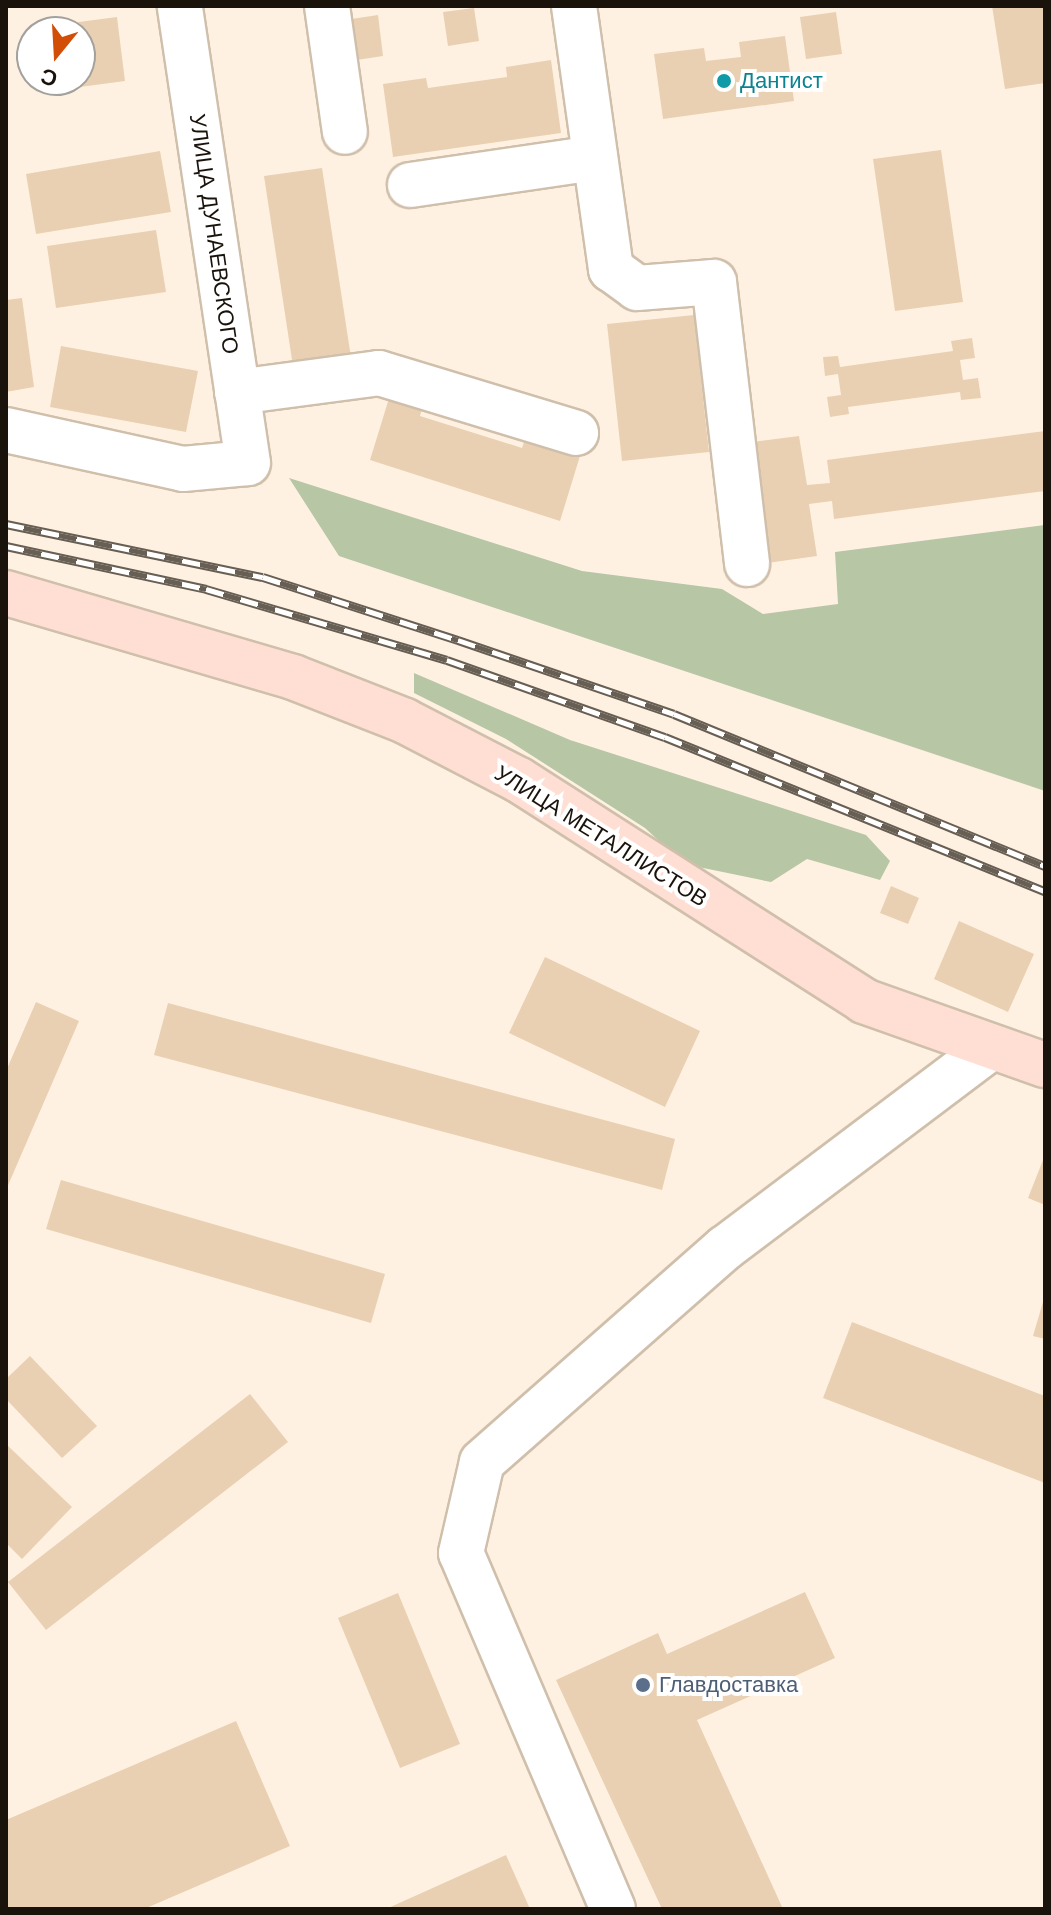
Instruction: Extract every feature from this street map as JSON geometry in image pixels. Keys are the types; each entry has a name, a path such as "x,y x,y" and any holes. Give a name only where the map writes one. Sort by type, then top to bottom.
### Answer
{"main road":[{"name":"УЛИЦА МЕТАЛЛИСТОВ","path":"6,593 293,677 405,721 597,828 804,968 864,1001 988,1050 1045,1065"}],"street":[{"name":"УЛИЦА ДУНАЕВСКОГО","path":"6,430 183,469 248,463 180,6"},
{"path":"327,6 345,132"},
{"path":"574,6 611,269 637,288 714,282 747,564"},
{"path":"410,185 595,158"},
{"path":"237,392 379,373 576,433"},
{"path":"613,1909 461,1553 482,1462 725,1248 988,1050"}],"green space":[{"path":"289,478 582,571 722,589 763,614 838,604 835,552 1045,525 1045,791 339,556"},
{"path":"414,673 570,740 866,835 890,861 880,880 807,859 771,882 684,864 645,828 506,739 414,693"}],"building":[{"path":"992,6 1045,6 1045,83 1005,89"},
{"path":"474,8 479,41 448,46 443,12"},
{"path":"836,12 842,54 806,59 800,17"},
{"path":"378,15 383,56 344,62 338,21"},
{"path":"117,17 125,81 96,85 96,20"},
{"name":"Дантист","path":"785,36 794,101 663,119 654,54 704,48 706,61 741,57 739,42"},
{"path":"551,60 561,133 393,157 383,84 426,78 428,88 507,77 506,67"},
{"path":"941,150 963,302 895,311 873,159"},
{"path":"160,151 171,212 36,234 26,174"},
{"path":"322,168 352,364 294,373 264,176"},
{"path":"156,230 166,292 56,308 47,246"},
{"path":"22,298 34,387 6,392 6,300"},
{"path":"694,315 709,452 622,461 607,324"},
{"path":"972,338 975,358 960,360 963,380 978,378 981,398 961,400 960,392 848,407 849,414 830,417 827,397 841,395 838,374 825,376 823,357 838,356 840,367 953,351 951,341"},
{"path":"61,346 198,371 186,432 50,407"},
{"path":"390,395 423,405 420,416 522,448 525,439 580,456 560,521 370,460"},
{"path":"1045,431 1045,491 834,519 832,501 809,504 817,556 760,564 743,443 799,436 807,485 830,483 827,460"},
{"path":"891,886 919,898 908,924 880,913"},
{"path":"959,921 1034,954 1008,1012 934,979"},
{"path":"545,957 700,1031 665,1107 509,1033"},
{"path":"36,1002 79,1021 6,1190 6,1071"},
{"path":"168,1003 675,1139 662,1190 154,1055"},
{"path":"1045,1155 1045,1205 1028,1198"},
{"path":"61,1180 385,1274 371,1323 46,1229"},
{"path":"1045,1295 1045,1339 1033,1336"},
{"path":"852,1322 1045,1396 1045,1483 823,1398"},
{"path":"30,1356 97,1426 62,1458 6,1399 6,1379"},
{"path":"250,1394 288,1442 46,1630 8,1582"},
{"path":"6,1444 72,1507 22,1559 6,1543"},
{"path":"805,1592 835,1658 697,1720 783,1909 662,1909 556,1680 658,1633 667,1654"},
{"path":"398,1593 460,1744 400,1768 338,1618"},
{"path":"236,1721 290,1846 144,1909 6,1909 6,1820"},
{"path":"506,1855 530,1909 386,1909"}],"railway":[{"path":"6,524 263,577 458,640 674,714 1045,866"},
{"path":"6,546 206,589 447,660 665,737 1045,891"}],"place":[{"name":"Дантист","path":"724,81"},
{"name":"Главдоставка","path":"643,1685"}]}
